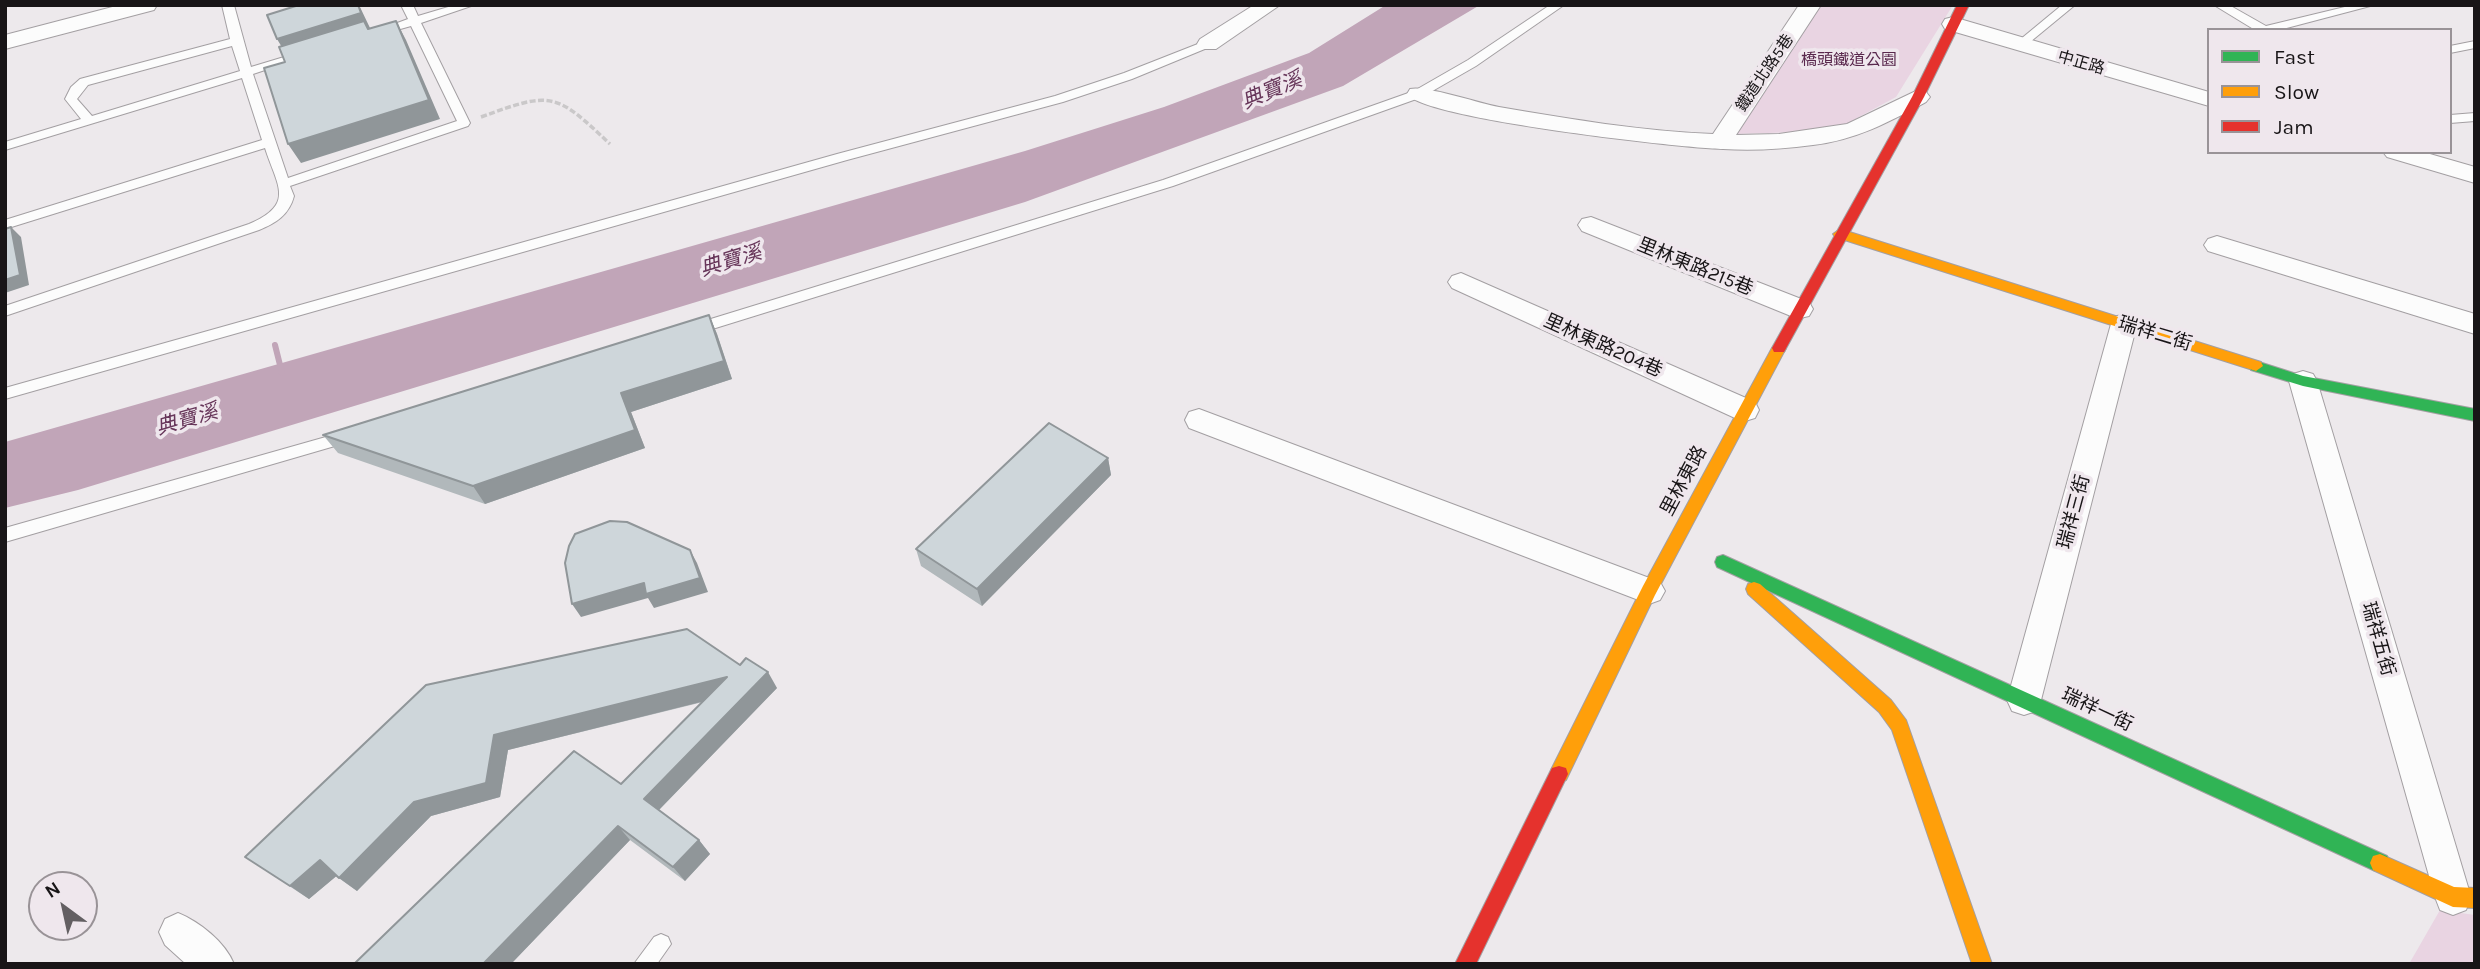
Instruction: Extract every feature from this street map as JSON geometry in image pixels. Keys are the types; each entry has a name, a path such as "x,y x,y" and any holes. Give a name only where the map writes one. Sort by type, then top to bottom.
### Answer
{"street":[{"path":"5,42 146,5"},
{"path":"1208,44 1269,5"},
{"name":"鐵道北路5巷","path":"1723,142 1725,132 1810,5"},
{"name":"中正路","path":"1958,15 2020,45 2207,98"},
{"name":"里林東路","path":"1465,964 1649,591 1681,545 1745,410 1918,97 1958,15"},
{"path":"1418,93 1499,114 1599,130 1723,142 1795,139 1852,130 1918,97"},
{"path":"2402,154 2475,175"},
{"name":"里林東路215巷","path":"1591,225 1800,309"},
{"name":"瑞祥二街","path":"1840,234 2303,381 2475,415"},
{"path":"2217,245 2475,324"},
{"name":"里林東路204巷","path":"1461,282 1745,410"},
{"name":"瑞祥三街","path":"2024,700 2124,324"},
{"name":"瑞祥五街","path":"2303,381 2464,898"},
{"path":"1199,420 1649,591"},
{"name":"瑞祥一街","path":"1982,964 1900,726 1885,706 1717,559 2464,898"},
{"path":"178,932 215,964"}],"lane":[{"path":"5,311 264,223 285,207 287,196 236,41 228,5"},
{"path":"283,184 464,123 407,5"},
{"path":"363,37 468,5"},
{"path":"675,336 1168,183 1418,93 1472,63 1558,5"},
{"path":"2020,45 2069,5"},
{"path":"2220,5 2260,28"},
{"path":"2272,28 2368,5"},
{"path":"89,120 71,99 75,90 84,82 236,41"},
{"path":"5,394 842,156 1059,99 1128,76 1208,44"},
{"path":"2452,50 2475,44"},
{"path":"5,146 311,53"},
{"path":"2452,119 2475,117"},
{"path":"5,225 269,142"},
{"path":"5,535 360,433"},
{"path":"644,964 661,944"}],"path":[{"path":"464,123 527,102 552,99 565,104 610,144"}],"green space":[{"name":"橋頭鐵道公園","path":"1819,5 1953,5 1896,97 1844,125 1800,132 1734,134"},
{"path":"2440,910 2475,915 2475,964 2409,964"}],"water":[{"name":"典寶溪","path":"1386,5 1480,5 1343,86 1025,202 78,490 5,508 5,442 1025,151 1164,107 1309,53"}],"building":[{"path":"299,5 358,5 361,13 277,39 267,15"},
{"path":"364,21 368,29 396,21 429,100 288,144 264,68 285,62 279,47"},
{"path":"11,227 20,275 5,280 5,229"},
{"path":"709,315 724,361 621,393 635,430 473,486 323,435"},
{"path":"1049,423 1108,458 977,589 916,549"},
{"path":"610,521 627,522 690,550 700,578 646,594 644,583 572,604 565,563 569,546 575,534"},
{"path":"687,629 740,665 746,658 768,672 644,799 699,840 673,867 618,826 483,964 354,964 574,751 621,784 727,677 494,735 486,783 414,802 339,878 320,860 290,886 245,857 426,685"}],"waterway":[{"path":"275,345 282,373"}],"traffic: fast":[{"path":"2256,366 2303,381 2475,415"},
{"path":"1723,562 2380,863"}],"traffic: slow":[{"path":"1840,234 2256,366"},
{"path":"1559,774 1649,591 1779,348"},
{"path":"1754,589 1885,706 1900,726 1982,964"},
{"path":"2380,863 2453,897 2475,898"}],"traffic: jam":[{"path":"1779,348 1918,97 1963,5"},
{"path":"1465,964 1559,774"}]}
